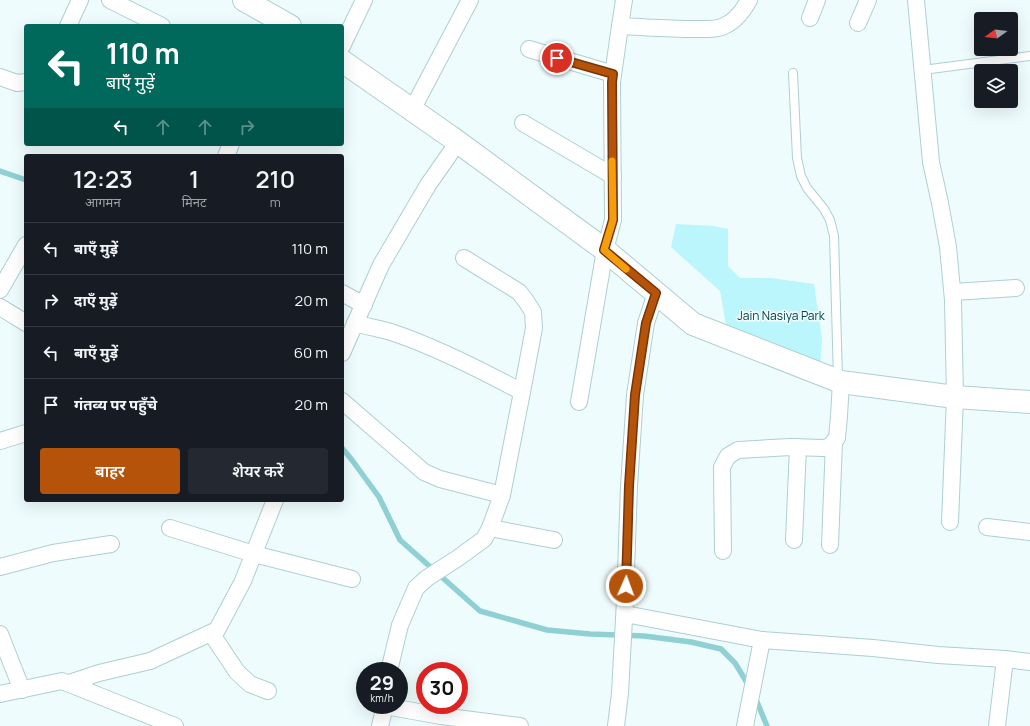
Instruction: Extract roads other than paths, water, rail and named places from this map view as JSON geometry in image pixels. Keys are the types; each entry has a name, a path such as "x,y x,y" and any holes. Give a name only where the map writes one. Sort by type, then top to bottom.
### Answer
{"street":[{"path":"69,24 80,0"},
{"path":"110,0 158,24"},
{"path":"244,0 286,24"},
{"path":"344,42 364,0"},
{"path":"412,110 470,0"},
{"path":"579,402 604,250 613,220 612,82 624,0"},
{"path":"620,26 698,29 723,27 734,20 743,11 749,0"},
{"path":"810,18 817,0"},
{"path":"858,23 868,0"},
{"path":"916,0 931,162 948,247 953,292 955,397 950,522"},
{"path":"529,49 613,74"},
{"path":"344,62 458,142 604,250 693,324 840,381 955,397 1030,402"},
{"path":"0,77 17,83 24,82"},
{"path":"523,123 613,176"},
{"path":"344,349 382,265 428,185 458,142"},
{"path":"0,290 24,249"},
{"path":"391,662 400,625 416,588 427,578 484,539 490,528 502,495 534,328 533,312 519,292 464,258"},
{"path":"953,292 1016,288"},
{"path":"616,726 620,693 623,642 629,486 635,395 646,323 656,293"},
{"path":"344,294 364,305"},
{"path":"0,307 24,322"},
{"path":"356,323 393,333 436,350 483,371 522,392"},
{"path":"723,551 722,467 728,456 738,450 798,447 824,448 830,446 837,438 840,416 840,381"},
{"path":"344,403 424,472 440,479 502,495"},
{"path":"0,441 24,434"},
{"path":"830,545 834,442"},
{"path":"794,540 798,447"},
{"path":"69,684 99,674 150,661 217,630 244,581 274,502"},
{"path":"987,527 1030,532"},
{"path":"170,528 254,554 352,579"},
{"path":"490,528 554,540"},
{"path":"0,567 52,553 111,544"},
{"path":"624,618 762,640 1030,662"},
{"path":"211,633 237,672 250,684 268,691"},
{"path":"0,634 22,690"},
{"path":"745,726 762,640"},
{"path":"997,726 1005,660"},
{"path":"0,694 62,681 175,726"},
{"path":"408,710 441,716 520,726"},
{"path":"380,726 383,714"}],"lane":[{"path":"923,70 1030,56"},
{"path":"793,73 797,158 801,176 807,188 824,208 830,220 834,236 840,381"}],"waterway":[{"path":"0,171 24,179"},
{"path":"344,450 379,497 400,540 480,611 547,630 590,634 644,636 691,642 721,649 735,663 749,686"},
{"path":"755,697 767,726"}],"park label":[{"name":"Jain Nasiya Park","path":"781,316"}]}
